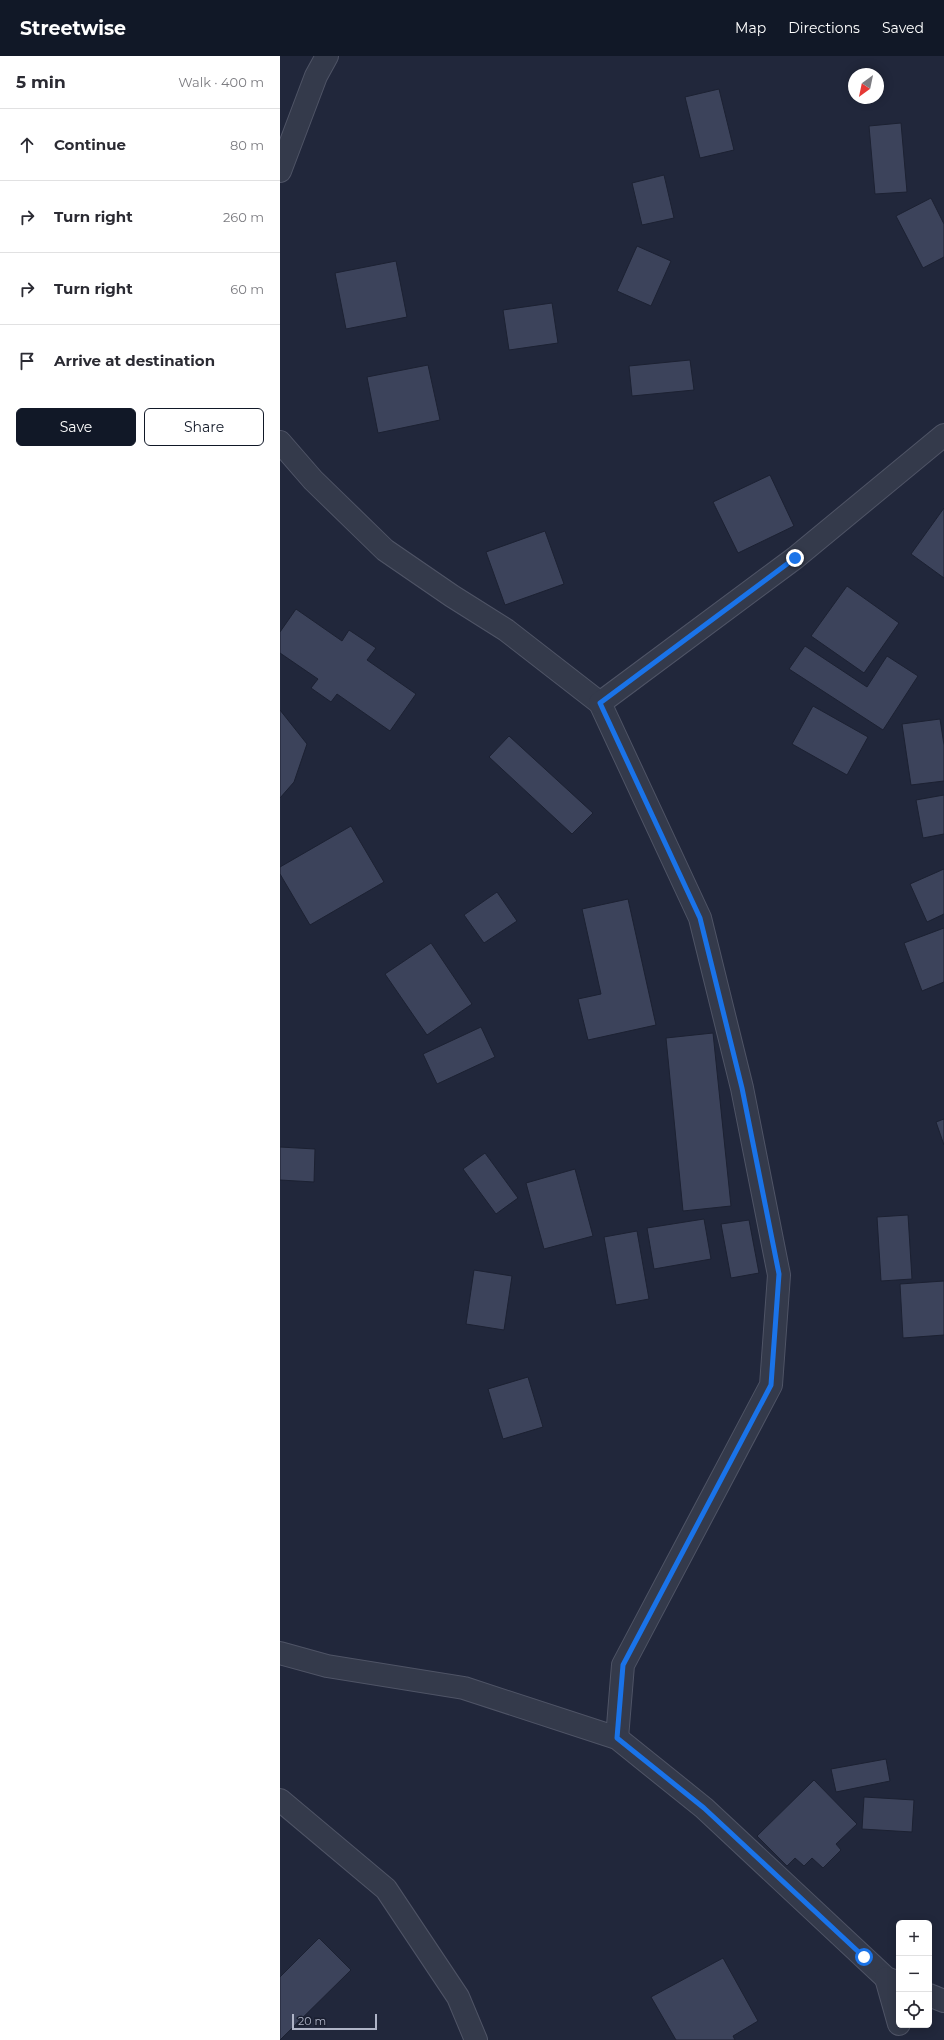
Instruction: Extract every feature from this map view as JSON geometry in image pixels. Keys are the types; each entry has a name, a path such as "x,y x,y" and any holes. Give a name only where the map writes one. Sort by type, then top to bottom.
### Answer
{"street":[{"path":"280,171 316,76 327,56"},
{"path":"600,703 795,558 944,435"},
{"path":"280,442 313,480 385,550 452,596 506,630 600,703 700,918 742,1088 779,1274 771,1385 623,1665 617,1738"},
{"path":"280,1653 327,1666 464,1688 617,1738 704,1808 892,1981 896,2006"},
{"path":"280,1800 386,1888 458,1997 476,2040"},
{"path":"932,1996 944,2001"},
{"path":"900,2028 904,2040"}],"building":[{"path":"719,89 734,150 700,158 685,97"},
{"path":"901,123 907,192 875,194 869,126"},
{"path":"664,175 674,218 642,225 632,183"},
{"path":"931,198 944,224 944,257 923,268 896,216"},
{"path":"637,246 671,261 651,306 617,291"},
{"path":"396,261 407,317 346,329 335,273"},
{"path":"552,303 558,343 509,350 503,310"},
{"path":"690,360 694,390 632,396 629,366"},
{"path":"428,365 440,420 378,433 367,377"},
{"path":"770,475 794,526 738,553 713,502"},
{"path":"944,508 944,578 911,554"},
{"path":"545,531 564,584 505,605 486,552"},
{"path":"847,586 899,623 864,673 811,636"},
{"path":"296,609 342,641 349,630 376,648 367,660 416,694 390,731 337,694 331,702 311,688 318,679 280,653 280,632"},
{"path":"805,646 867,687 887,656 918,676 883,730 789,669"},
{"path":"813,706 868,737 847,775 792,744"},
{"path":"280,710 307,744 294,782 280,798"},
{"path":"940,719 944,745 944,781 911,785 902,724"},
{"path":"509,736 593,813 572,834 489,757"},
{"path":"944,795 944,834 923,838 916,800"},
{"path":"351,826 384,882 310,925 280,874 280,867"},
{"path":"944,869 944,914 927,922 910,884"},
{"path":"497,892 517,921 484,943 464,915"},
{"path":"628,899 656,1025 588,1040 578,999 601,994 582,909"},
{"path":"944,928 944,982 922,991 904,943"},
{"path":"431,943 472,1004 427,1035 385,974"},
{"path":"481,1027 495,1057 437,1084 423,1054"},
{"path":"713,1033 731,1206 683,1211 666,1038"},
{"path":"944,1119 944,1145 936,1122"},
{"path":"280,1147 315,1149 314,1182 280,1180"},
{"path":"485,1153 518,1198 496,1214 463,1169"},
{"path":"575,1169 593,1236 544,1249 526,1183"},
{"path":"908,1215 912,1279 881,1281 877,1217"},
{"path":"704,1219 711,1259 654,1269 647,1228"},
{"path":"749,1220 759,1273 731,1278 721,1224"},
{"path":"637,1231 649,1299 616,1305 604,1237"},
{"path":"474,1270 512,1276 504,1330 466,1324"},
{"path":"944,1281 944,1335 903,1338 900,1284"},
{"path":"528,1377 543,1427 503,1439 488,1389"},
{"path":"886,1759 890,1781 836,1792 831,1769"},
{"path":"814,1780 857,1824 836,1844 841,1850 823,1868 812,1858 804,1866 795,1858 787,1866 757,1836"},
{"path":"864,1797 914,1800 912,1832 862,1829"},
{"path":"319,1938 351,1970 280,2040 280,1977"},
{"path":"723,1958 758,2021 733,2036 735,2040 676,2040 651,1997"}],"route":[{"path":"795,558 600,703 700,918 742,1088 779,1274 771,1385 623,1665 617,1738 704,1808 864,1957"}]}
